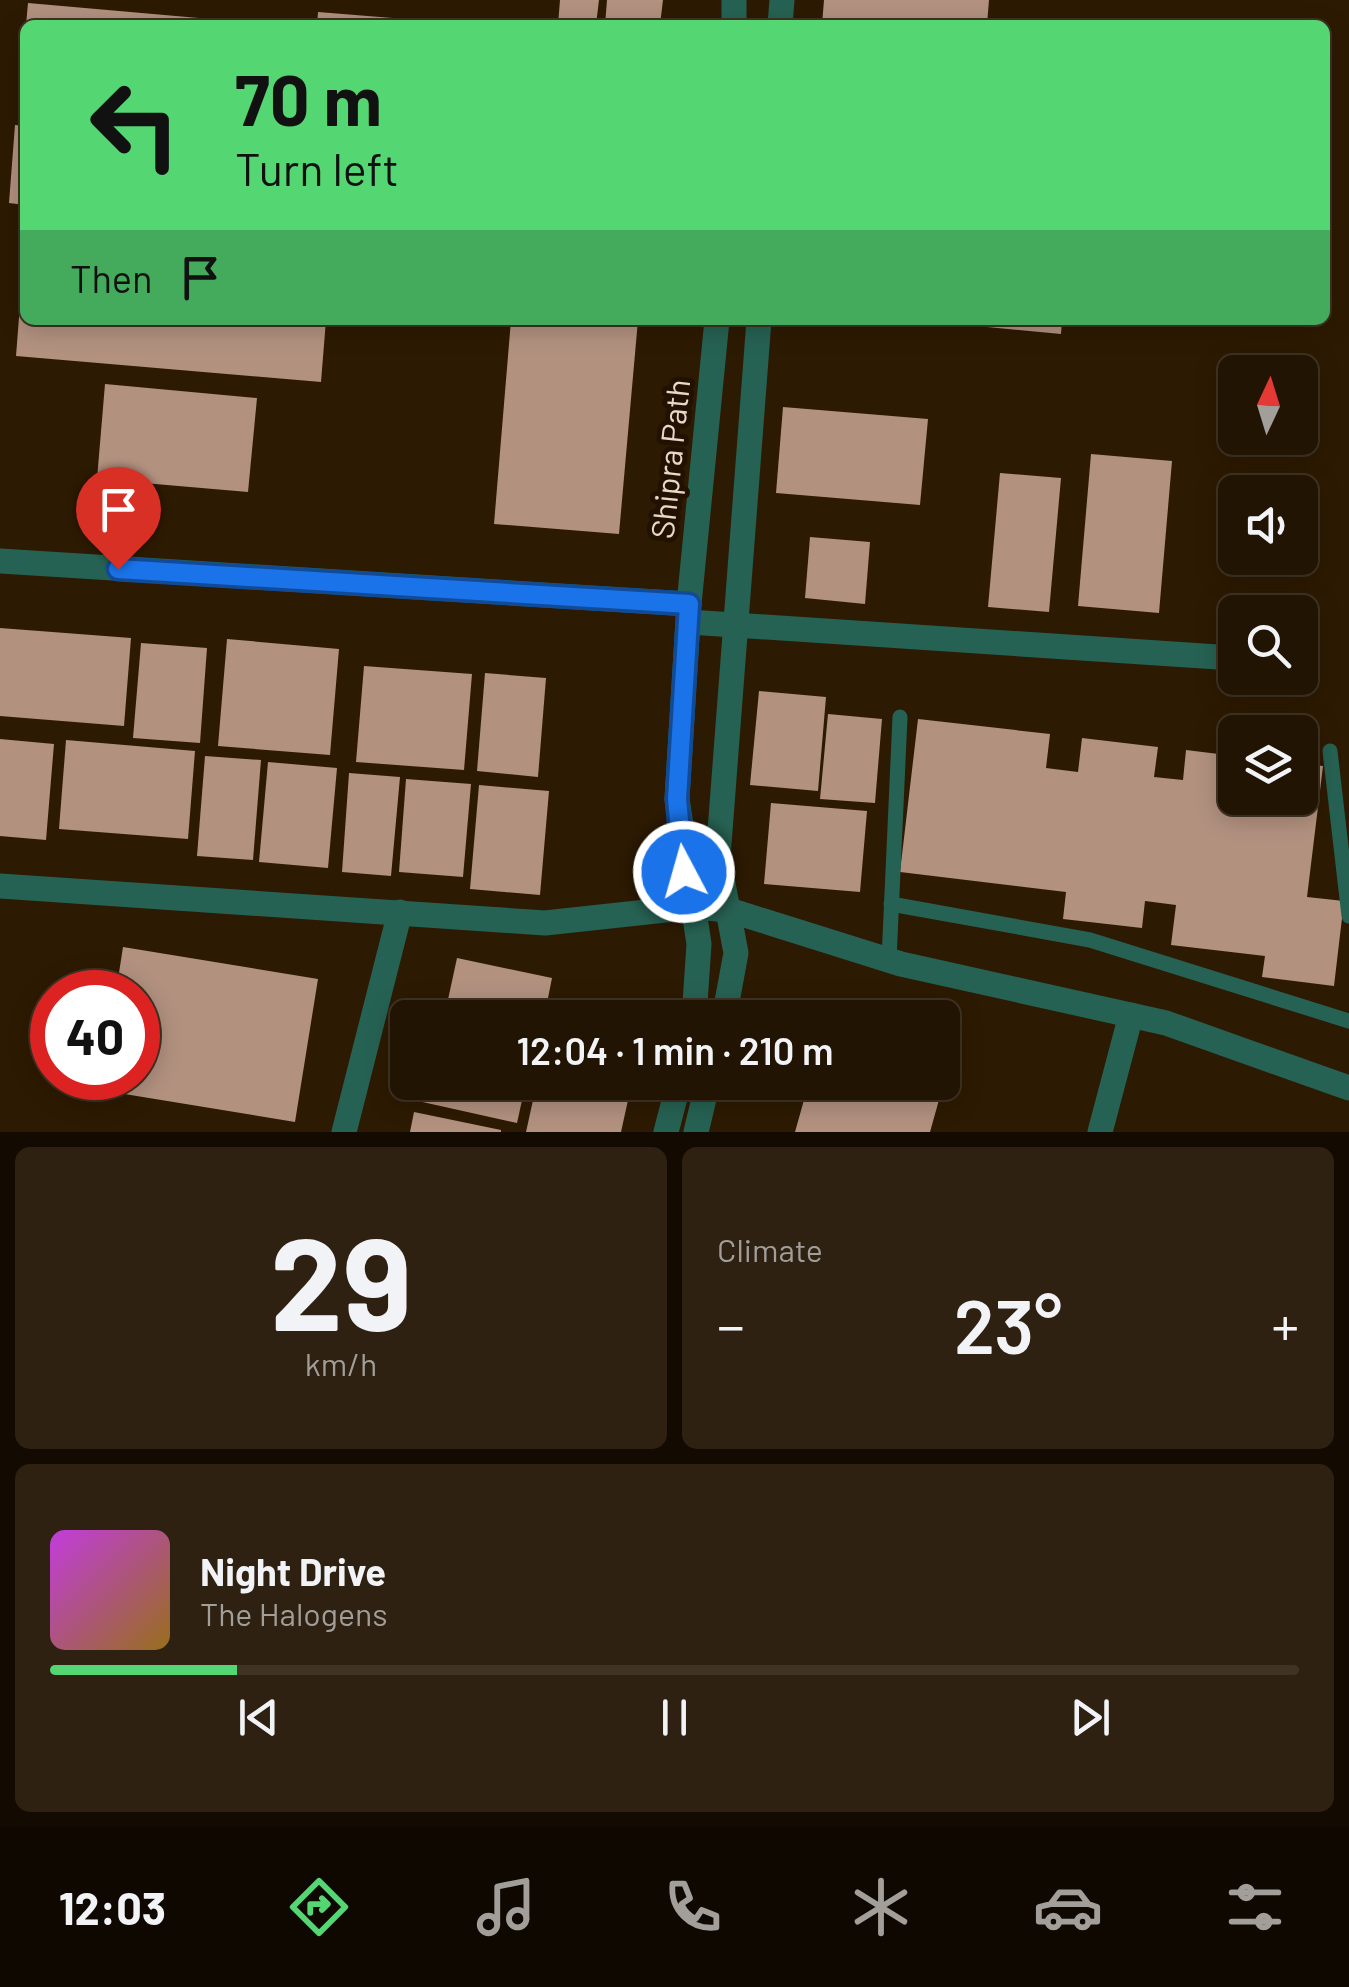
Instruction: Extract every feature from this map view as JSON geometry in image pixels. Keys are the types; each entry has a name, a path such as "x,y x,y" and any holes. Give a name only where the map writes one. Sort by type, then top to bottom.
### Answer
{"street":[{"name":"Shipra Path","path":"695,1000 699,944 684,872 677,799 689,613 717,325"},
{"path":"727,1000 736,953 718,857 759,325"},
{"path":"0,561 689,613 737,628 1218,657"},
{"path":"0,886 544,924 694,907 729,910 889,960 1131,1015 1316,1073 1349,1088"},
{"path":"344,1132 400,912"},
{"path":"1100,1132 1131,1015"},
{"path":"666,1132 674,1100"},
{"path":"696,1132 704,1100"}],"lane":[{"path":"889,960 900,717"},
{"path":"1330,752 1349,916"},
{"path":"891,904 1090,940 1349,1022"}],"building":[{"path":"560,0 599,0 597,20 558,20"},
{"path":"607,0 663,0 661,20 605,20"},
{"path":"824,0 989,0 987,20 822,20"},
{"path":"28,3 221,20 26,20"},
{"path":"318,12 417,20 317,20"},
{"path":"15,125 20,126 20,204 9,203"},
{"path":"20,305 20,325 326,325 321,382 16,356"},
{"path":"511,325 638,325 619,534 494,524"},
{"path":"967,325 1062,325 1061,334"},
{"path":"105,384 257,398 248,492 97,479"},
{"path":"783,407 928,419 920,505 776,493"},
{"path":"1091,454 1172,461 1159,613 1078,606"},
{"path":"1000,473 1061,478 1049,612 988,607"},
{"path":"810,537 870,542 865,604 805,598"},
{"path":"0,628 131,638 124,726 0,716"},
{"path":"227,639 339,649 330,755 218,746"},
{"path":"141,643 207,648 200,743 133,738"},
{"path":"364,666 472,674 464,770 356,762"},
{"path":"485,673 546,678 538,777 477,771"},
{"path":"759,691 826,697 818,791 750,785"},
{"path":"828,714 882,719 875,803 820,799"},
{"path":"918,719 1050,734 1046,768 1078,772 1082,738 1158,747 1154,777 1183,780 1186,750 1218,754 1218,815 1317,815 1307,897 1344,901 1334,986 1262,977 1265,956 1171,945 1176,905 1145,901 1142,928 1063,919 1066,892 900,872"},
{"path":"0,739 54,744 46,840 0,836"},
{"path":"66,740 195,751 188,839 59,829"},
{"path":"205,756 261,760 253,860 197,856"},
{"path":"268,762 337,768 328,868 259,862"},
{"path":"1318,766 1323,766 1318,807"},
{"path":"349,773 400,777 391,876 342,872"},
{"path":"406,779 471,784 463,877 399,872"},
{"path":"479,785 549,791 540,895 470,889"},
{"path":"771,803 867,811 860,892 764,884"},
{"path":"123,947 318,979 295,1122 160,1100 160,970 119,970"},
{"path":"457,958 552,978 548,1000 448,1000"},
{"path":"414,1100 522,1100 517,1123"},
{"path":"533,1100 628,1100 621,1132 526,1132"},
{"path":"804,1100 939,1100 930,1132 795,1132"},
{"path":"414,1112 501,1130 501,1132 410,1132"}],"route":[{"path":"118,569 689,604 677,799 684,872"}]}
